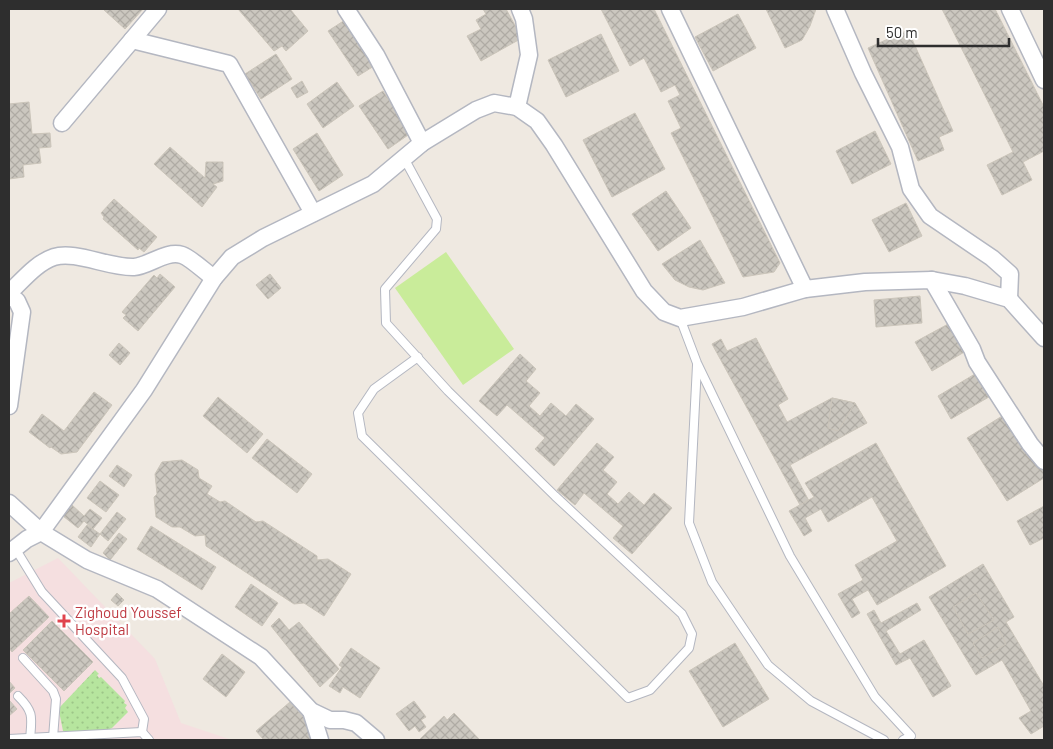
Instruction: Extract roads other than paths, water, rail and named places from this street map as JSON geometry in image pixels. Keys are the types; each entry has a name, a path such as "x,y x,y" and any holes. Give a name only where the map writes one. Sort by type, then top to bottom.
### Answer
{"street":[{"path":"62,123 158,9"},
{"path":"346,9 376,55 422,142"},
{"path":"517,107 529,55 524,18 520,9"},
{"path":"670,9 805,289"},
{"path":"835,9 863,73 900,147 911,189 930,216 992,258 1010,274 1009,299"},
{"path":"1010,9 1044,80"},
{"path":"132,40 229,64 313,213"},
{"path":"12,551 27,539 41,532 144,390 214,278 232,257 262,238 372,184 422,142 476,110 494,103 517,107 537,121 554,145 644,290 664,312 680,318 743,307 805,289 865,282 932,280 965,286 1009,299 1044,338"},
{"path":"9,406 22,312 17,301 9,294 42,263 55,257 68,256 117,266 136,267 162,257 182,255 214,278"},
{"path":"932,280 972,349 977,362 1030,444 1044,461"},
{"path":"9,503 41,532 87,560 157,588 226,633 260,657 311,711 330,720 344,720 356,724 376,740"},
{"path":"311,711 320,740"}],"lane":[{"path":"404,158 437,219 436,229 385,289 386,323 418,357 448,391 519,461 682,614 692,634 690,648 650,690 628,698 362,436 358,413 374,389 418,357"},
{"path":"680,318 697,363 790,556 875,697 912,736 903,740"},
{"path":"697,363 689,523 712,582 768,665 811,702 884,740"},
{"path":"12,551 42,592 122,678 144,719 142,732 148,740"},
{"path":"23,658 53,691 56,699 53,738"},
{"path":"18,696 31,710 30,739"},
{"path":"9,739 68,739 142,732"}],"place":[{"name":"Zighoud Youssef Hospital","path":"64,621"}]}
